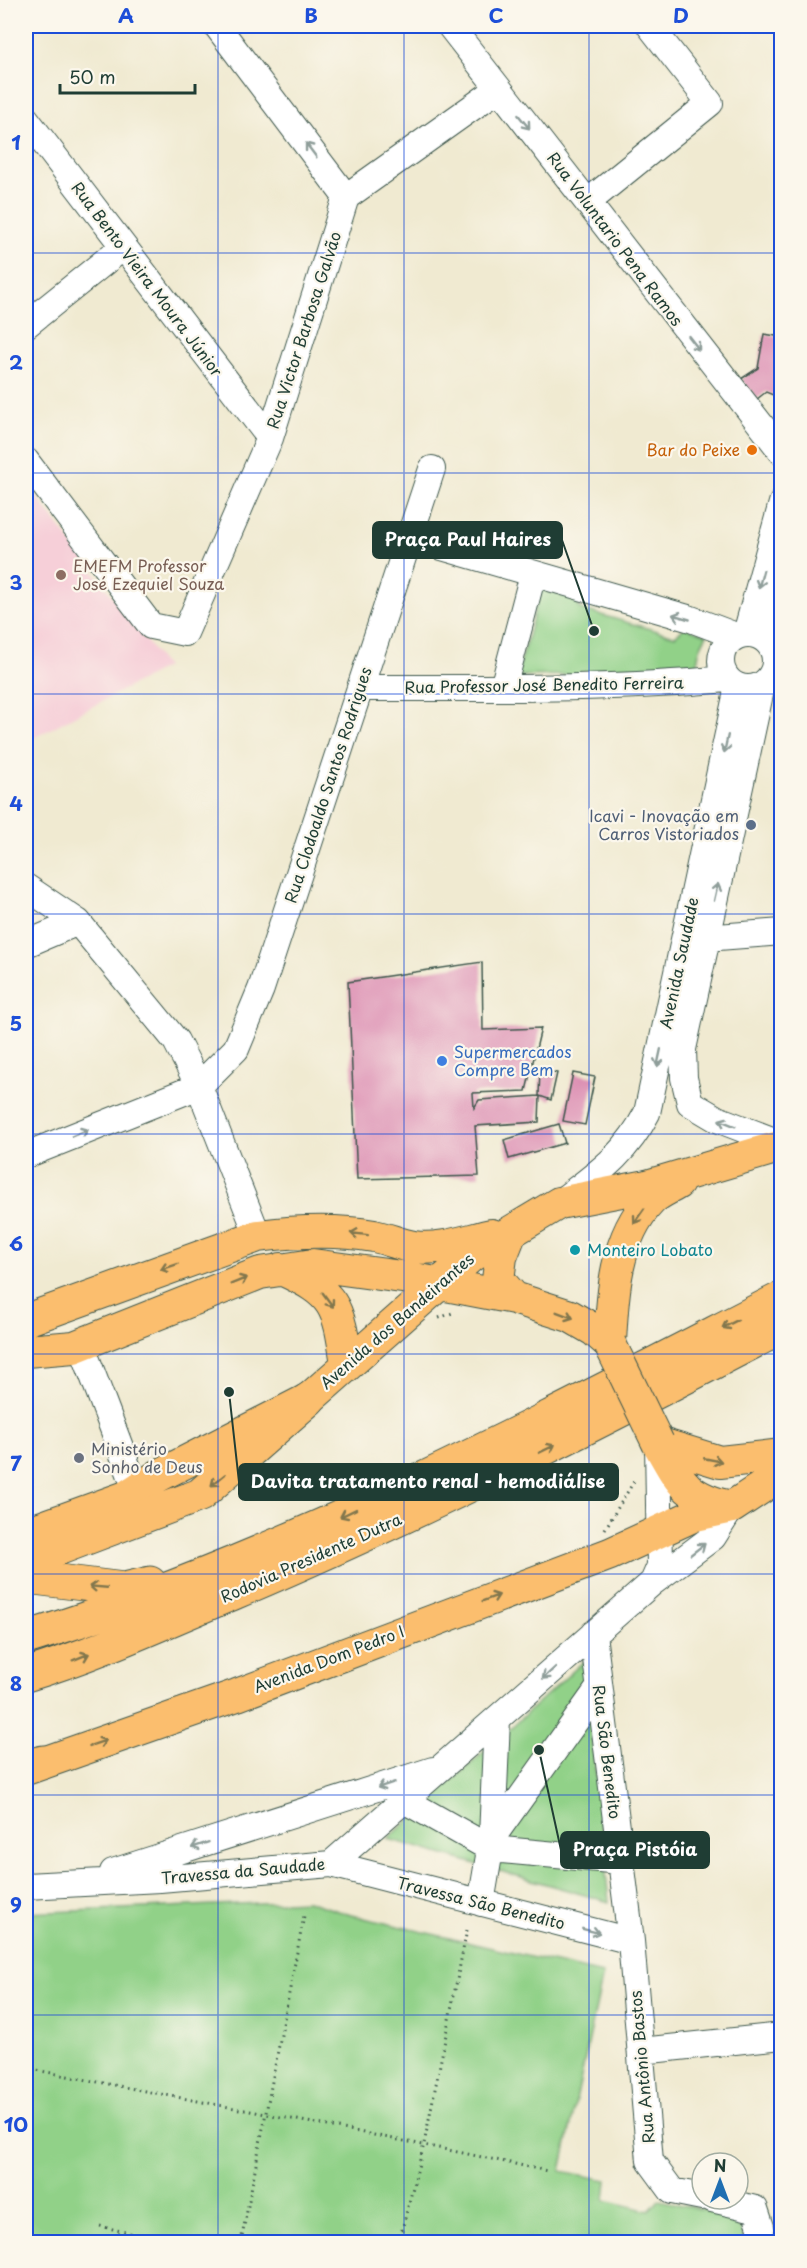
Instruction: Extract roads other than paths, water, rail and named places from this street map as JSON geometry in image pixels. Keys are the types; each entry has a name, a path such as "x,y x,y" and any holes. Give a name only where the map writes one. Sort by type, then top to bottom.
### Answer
{"highway":[{"name":"Rodovia Presidente Dutra","path":"26,1638 94,1617 332,1521 565,1409 782,1298"},
{"name":"Rodovia Presidente Dutra","path":"26,1675 75,1660 342,1547 578,1434 782,1327"},
{"path":"26,1561 200,1495 309,1399"},
{"path":"26,1577 124,1589 237,1561"}],"main road":[{"name":"Avenida dos Bandeirantes","path":"26,1533 126,1497 146,1480 309,1399 471,1256 559,1203 647,1186 782,1145"},
{"path":"610,1344 612,1294 624,1247 634,1222 651,1199 701,1169"},
{"path":"26,1320 258,1236 298,1231 339,1232 375,1236 416,1247 440,1246 511,1232"},
{"path":"511,1232 501,1257 498,1280 514,1298"},
{"path":"26,1351 78,1345 260,1273 280,1269 313,1265 438,1284 514,1298 570,1316 594,1330 610,1344 658,1443 681,1483 703,1500 732,1507 782,1474"},
{"path":"280,1269 312,1282 327,1295 339,1316 347,1364"},
{"path":"115,1286 131,1325"},
{"path":"658,1443 720,1462 782,1455"},
{"name":"Avenida Dom Pedro I","path":"31,1766 237,1695 584,1564 695,1515 732,1507"}],"street":[{"path":"217,26 346,197 498,89"},
{"name":"Rua Voluntario Pena Ramos","path":"450,26 589,201 658,297 782,452"},
{"path":"589,201 710,103 650,26"},
{"name":"Rua Bento Vieira Moura Júnior","path":"26,119 270,438"},
{"name":"Rua Victor Barbosa Galvão","path":"26,461 151,626 185,633 270,438 346,197"},
{"path":"26,325 123,247"},
{"name":"Rua Clodoaldo Santos Rodrigues","path":"199,1086 236,1048 261,989 432,469"},
{"name":"Avenida Saudade","path":"743,684 721,664 721,656 729,641 741,635 782,503"},
{"path":"411,538 741,635 764,639 771,645"},
{"path":"503,688 533,574"},
{"name":"Avenida Saudade","path":"743,684 769,679 776,663 771,645 782,578"},
{"name":"Avenida Saudade","path":"743,684 705,938 683,1049 684,1078 690,1103 717,1119 782,1145"},
{"name":"Avenida Saudade","path":"559,1203 619,1156 633,1140 647,1113 743,684"},
{"name":"Rua Professor José Benedito Ferreira","path":"361,688 743,684"},
{"path":"26,887 78,922 176,1041 199,1086 258,1236"},
{"path":"26,944 78,922"},
{"path":"705,938 782,932"},
{"path":"26,1155 199,1086"},
{"path":"26,1366 78,1345 146,1480"},
{"path":"653,1582 660,1566 658,1443"},
{"name":"Avenida dos Bandeirantes","path":"26,1524 146,1480"},
{"name":"Travessa da Saudade","path":"26,1886 160,1879 331,1864 653,1582 713,1537 732,1507"},
{"name":"Rua São Benedito","path":"593,1634 631,1941"},
{"path":"491,1844 599,1688"},
{"path":"481,1903 491,1844 497,1719"},
{"name":"Travessa da Saudade","path":"80,1883 441,1767"},
{"path":"405,1800 491,1844 621,1861"},
{"name":"Travessa São Benedito","path":"331,1864 631,1941"},
{"name":"Rua Antônio Bastos","path":"631,1941 650,2161 672,2191 690,2195"},
{"path":"641,2051 782,2036"},
{"path":"750,2208 755,2209 761,2227 760,2242"}],"place":[{"name":"Bar do Peixe","path":"752,450"},
{"name":"EMEFM Professor José Ezequiel Souza","path":"61,575"},
{"name":"Praça Paul Haires","path":"594,631"},
{"name":"Icavi - Inovação em Carros Vistoriados","path":"751,825"},
{"name":"Supermercados Compre Bem","path":"442,1061"},
{"name":"Monteiro Lobato","path":"575,1250"},
{"name":"Davita tratamento renal - hemodiálise","path":"229,1392"},
{"name":"Ministério Sonho de Deus","path":"79,1458"},
{"name":"Praça Pistóia","path":"539,1750"}]}
